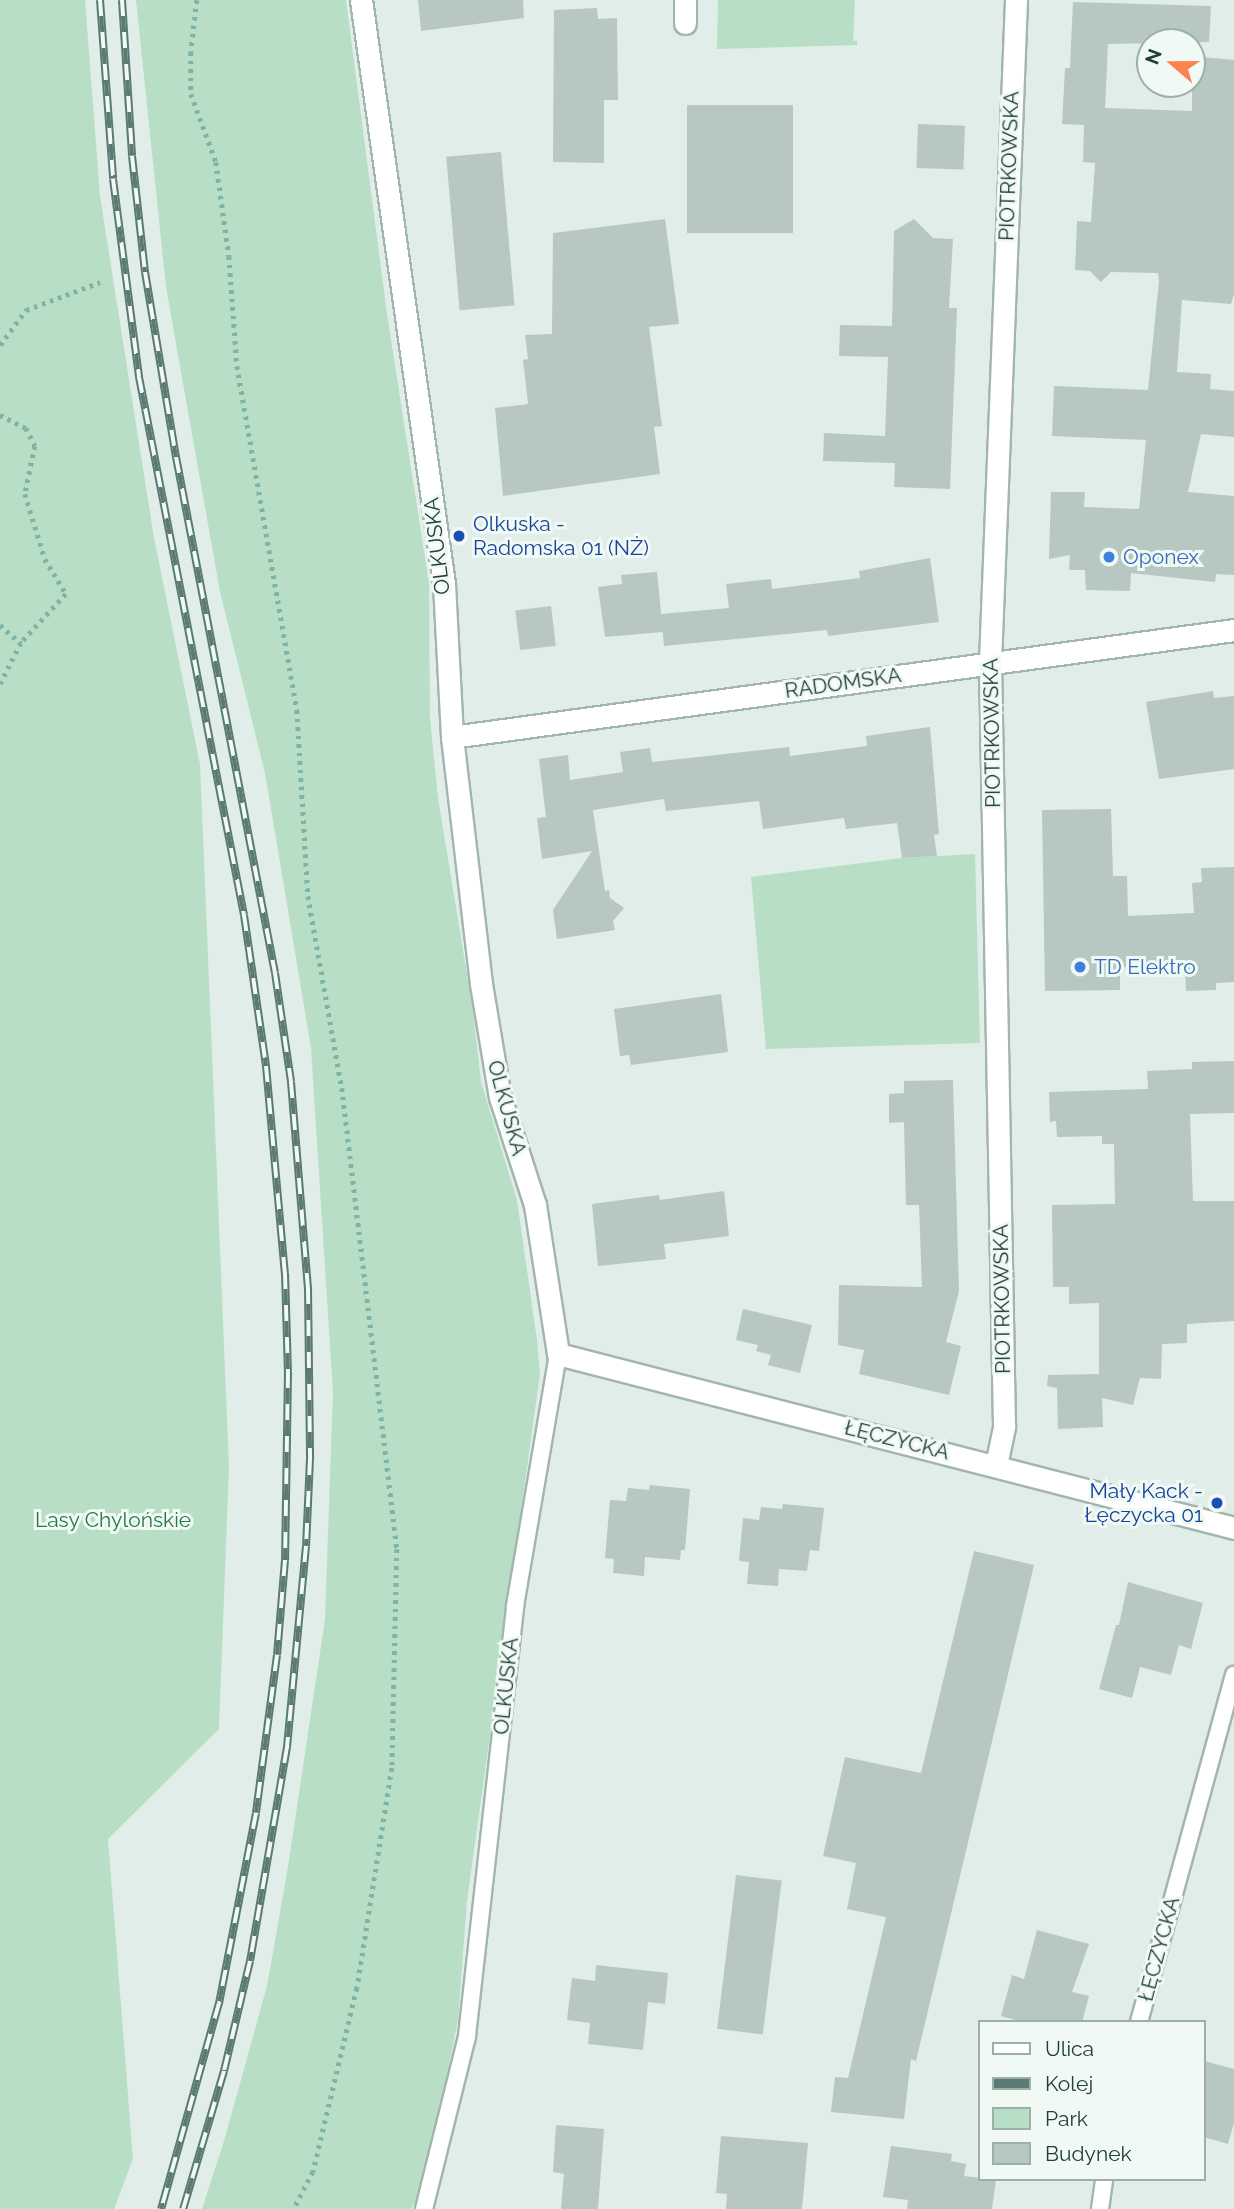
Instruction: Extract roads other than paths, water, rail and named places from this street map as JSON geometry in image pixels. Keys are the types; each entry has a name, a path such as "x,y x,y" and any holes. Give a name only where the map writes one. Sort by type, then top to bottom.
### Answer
{"street":[{"name":"OLKUSKA","path":"361,0 444,584 452,737 480,971 500,1097 536,1205 558,1354"},
{"path":"685,0 685,23"},
{"name":"PIOTRKOWSKA","path":"996,1465 1004,1426 990,662 1016,0"},
{"name":"RADOMSKA","path":"452,737 1234,630"},
{"name":"ŁĘCZYCKA","path":"558,1354 1234,1528"}],"lane":[{"name":"OLKUSKA","path":"424,2209 467,2036 515,1606 558,1354"},
{"name":"ŁĘCZYCKA","path":"1140,2020 1234,1675"},
{"path":"1100,2209 1104,2181"}],"railway":[{"path":"100,0 113,179 139,377 244,915 266,1066 285,1273 288,1372 285,1560 277,1655 256,1813 219,2003 161,2209"},
{"path":"122,0 132,156 145,272 176,457 275,973 291,1082 308,1288 310,1459 306,1546 287,1747 250,1961 224,2071 183,2209"}],"place":[{"name":"Olkuska - Radomska 01 (NŻ)","path":"459,536"},
{"name":"Oponex","path":"1109,557"},
{"name":"TD Elektro","path":"1080,967"},
{"name":"Mały Kack - Łęczycka 01","path":"1217,1503"}],"park label":[{"name":"Lasy Chylońskie","path":"113,1520"}]}
